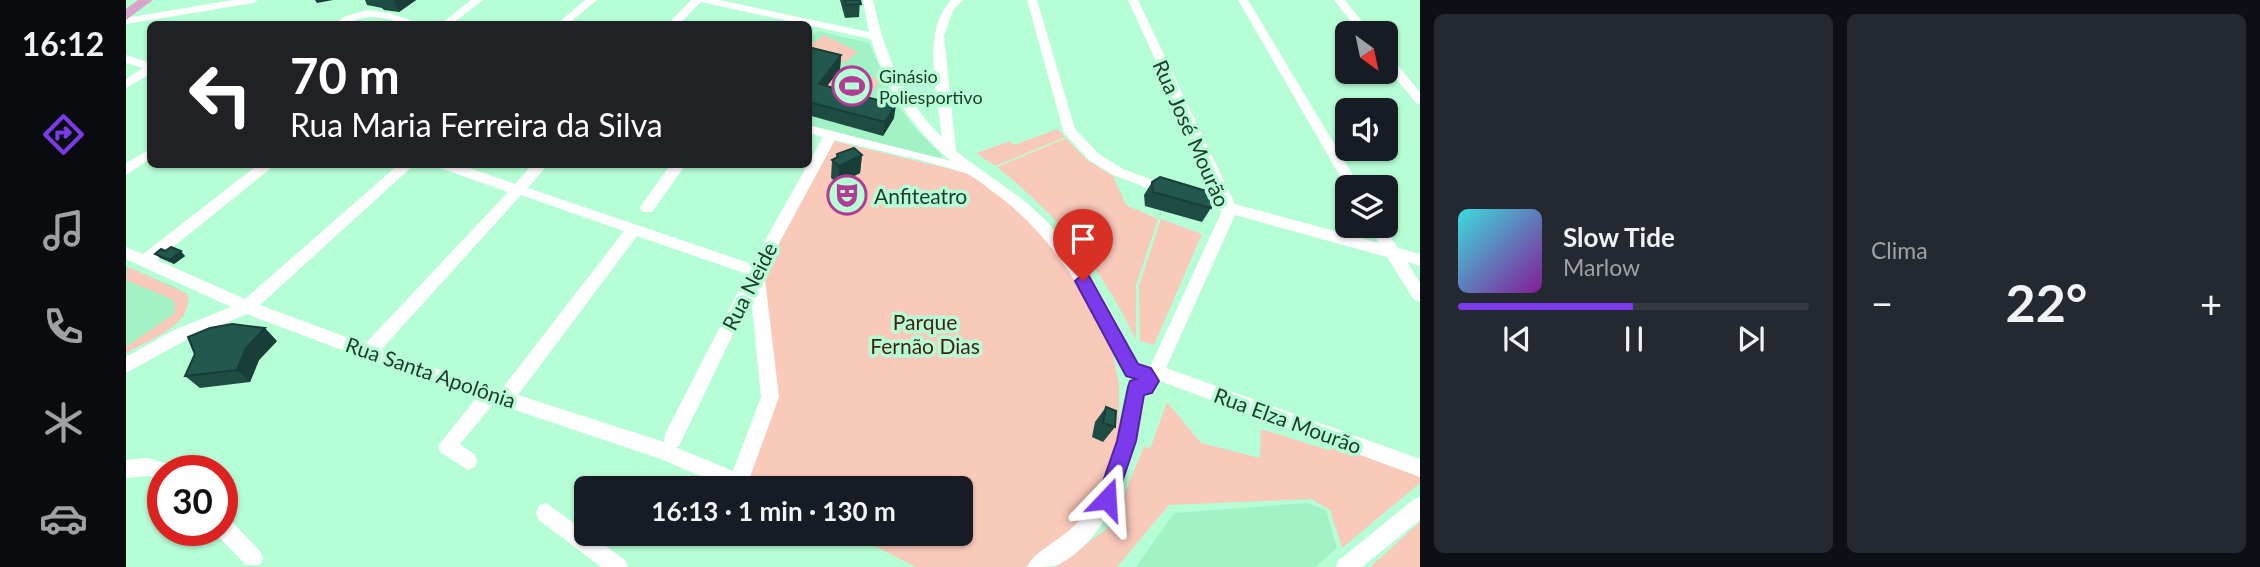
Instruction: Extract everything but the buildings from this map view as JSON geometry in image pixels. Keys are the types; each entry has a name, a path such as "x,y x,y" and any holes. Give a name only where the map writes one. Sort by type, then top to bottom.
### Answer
{"main road":[{"path":"126,18 146,0"}],"street":[{"path":"159,15 176,0"},
{"path":"126,18 253,0"},
{"path":"450,21 478,0"},
{"path":"566,21 592,0"},
{"path":"676,21 696,0"},
{"path":"705,0 769,20"},
{"path":"868,0 874,36 908,108 950,153 1023,209 1060,247 1143,376"},
{"path":"950,153 938,36 948,9 958,0"},
{"path":"1032,0 1069,130 1102,162 1149,185 1420,260"},
{"name":"Rua José Mourão","path":"1037,567 1054,558 1094,522 1113,485 1143,376 1230,209 1133,0"},
{"path":"1243,0 1346,175"},
{"path":"1339,0 1356,21"},
{"path":"345,21 354,15 370,13 403,21"},
{"path":"813,28 874,36"},
{"path":"126,59 147,67"},
{"path":"126,84 147,70"},
{"path":"1398,73 1420,100"},
{"path":"812,131 972,170"},
{"name":"Rua Neide","path":"672,440 756,271 831,135"},
{"path":"126,170 147,155"},
{"path":"133,259 263,168"},
{"path":"126,366 180,335 247,307 403,168"},
{"path":"454,168 756,271"},
{"path":"369,352 522,191 538,168"},
{"path":"647,208 676,168"},
{"path":"468,461 447,446 499,395 634,229"},
{"path":"1383,238 1420,296"},
{"name":"Rua Santa Apolônia","path":"133,259 247,307 390,361 662,450 739,483 755,433 771,397 756,271"},
{"name":"Rua Elza Mourão","path":"1143,376 1420,468"},
{"path":"126,469 147,467"},
{"path":"1346,567 1420,507"},
{"path":"546,513 618,567"},
{"path":"238,543 253,558"}],"shaded area":[{"path":"819,31 869,43 895,102 942,158 920,155 812,126 812,35"},
{"path":"126,266 175,287 187,294 189,301 183,317 172,327 126,353"},
{"path":"1308,503 1326,510 1337,548 1315,567 1136,567 1174,513"}],"green space":[{"path":"824,35 858,52 844,63 812,47 812,44"},
{"name":"Ginásio Poliesportivo","path":"840,69 880,79 866,104 822,92"},
{"path":"1058,129 1065,137 995,166 976,153 1011,141 1014,145"},
{"path":"1066,138 1087,160 1113,176 1126,205 1158,219 1136,285 1136,340 1108,289 1077,245 1041,205 997,167"},
{"name":"Parque Fernão Dias","path":"834,141 967,173 1009,201 1068,263 1111,343 1119,385 1119,436 1109,481 1090,517 1049,554 1025,567 916,567 875,546 973,546 973,476 747,476 774,405 761,277"},
{"path":"1161,219 1202,234 1154,345 1140,341 1139,286"},
{"path":"128,267 187,294 187,305 184,315 167,331 126,353 126,347 175,313 174,300 126,280"},
{"path":"1167,402 1201,443 1260,458 1261,429 1331,451 1332,444 1420,475 1420,483 1342,548 1330,510 1311,499 1169,505 1117,567 1055,567 1108,528 1144,446 1150,449"},
{"path":"1420,522 1420,567 1370,567"}],"place":[{"name":"Ginásio Poliesportivo","path":"852,86"},
{"name":"Anfiteatro","path":"847,195"}],"route":[{"path":"1083,281 1111,327 1132,371 1139,370 1150,378 1148,386 1137,387 1131,423 1107,499"}]}
